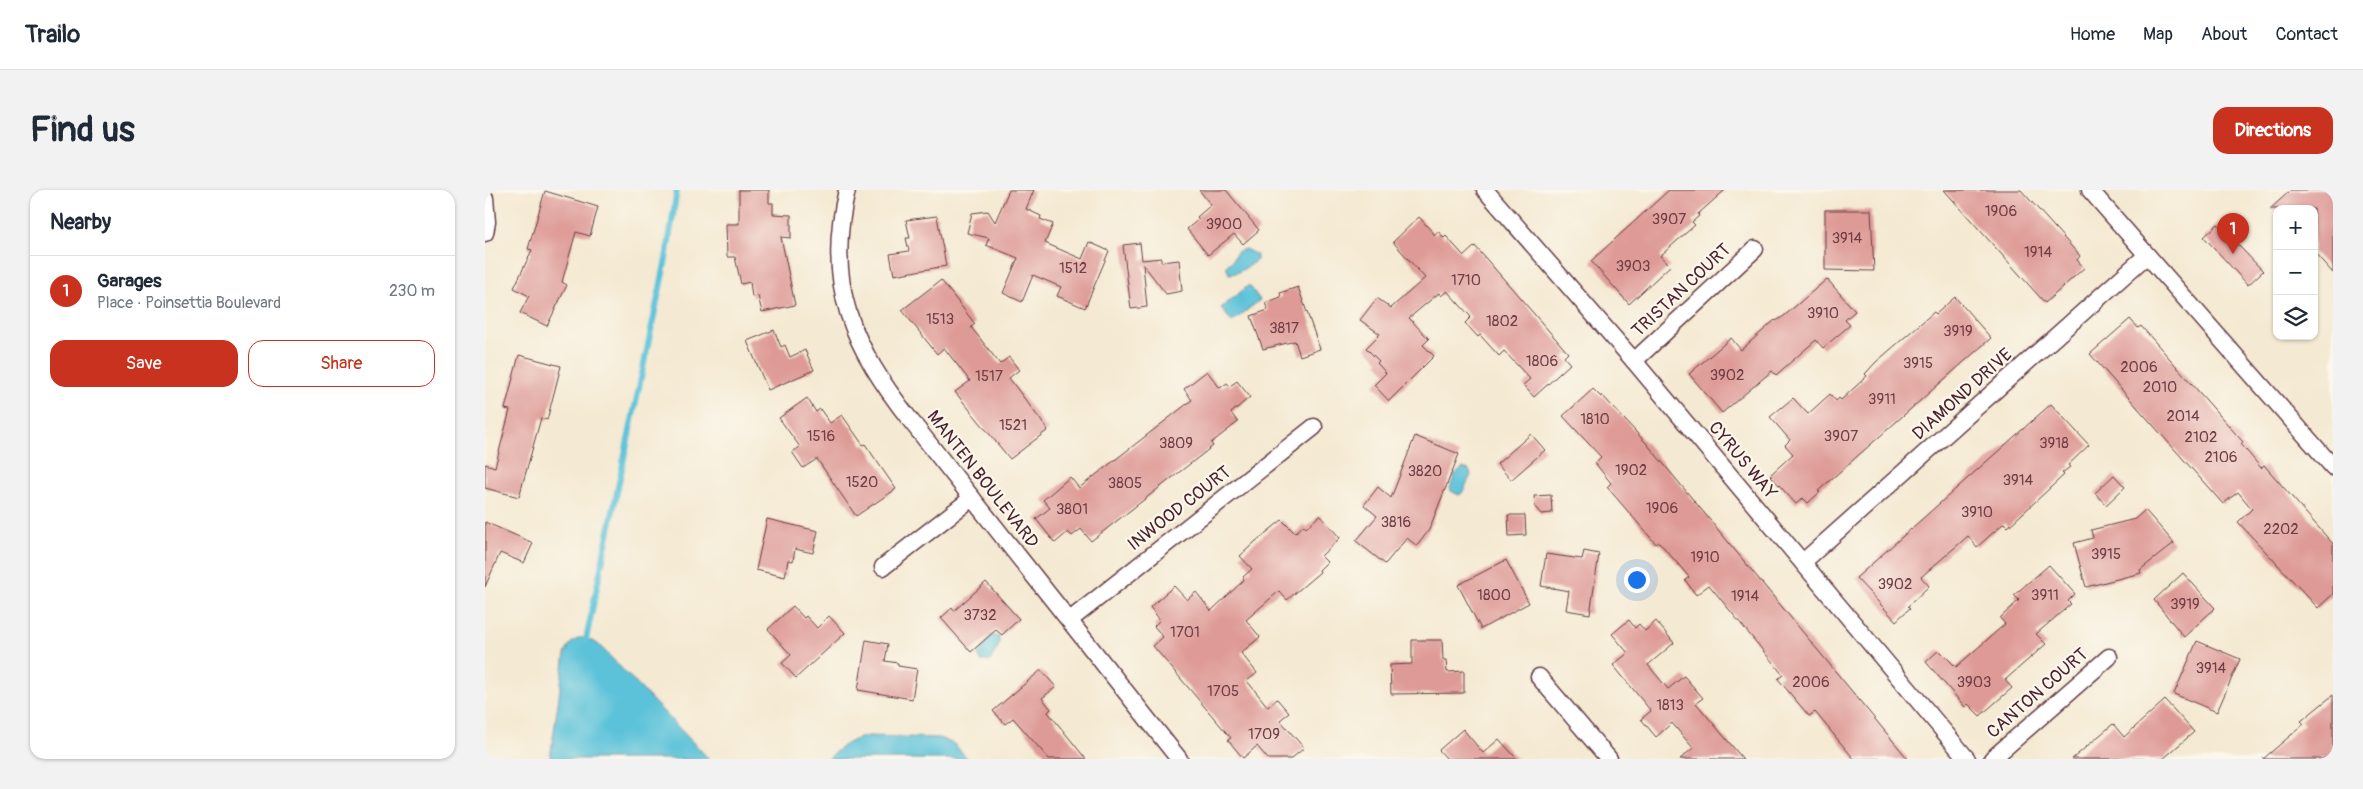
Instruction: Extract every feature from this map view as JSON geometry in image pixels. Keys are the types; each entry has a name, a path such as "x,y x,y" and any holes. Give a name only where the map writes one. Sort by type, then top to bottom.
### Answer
{"street":[{"name":"MANTEN BOULEVARD","path":"847,190 839,239 839,261 844,300 858,341 873,369 889,394 1179,759"},
{"name":"CYRUS WAY","path":"1485,190 1634,361 1967,759"},
{"path":"2090,190 2333,467"},
{"path":"485,198 487,222 485,233"},
{"name":"TRISTAN COURT","path":"1634,361 1755,249"},
{"name":"DIAMOND DRIVE","path":"1803,562 2147,255"},
{"name":"INWOOD COURT","path":"1069,620 1314,427"},
{"path":"883,567 972,498"},
{"name":"CANTON COURT","path":"1992,759 2109,657"},
{"path":"1539,677 1609,759"}],"water":[{"path":"1245,249 1257,255 1257,260 1241,271 1229,274 1226,266 1232,261 1237,252"},
{"path":"1249,285 1260,300 1232,322 1221,308"},
{"path":"1463,468 1469,470 1471,475 1462,493 1459,495 1451,491 1450,488 1455,474"},
{"path":"991,635 999,637 999,645 990,661 981,661 978,655"},
{"path":"579,638 586,638 598,644 709,759 550,759 565,654 570,644"},
{"path":"868,736 939,738 954,744 968,759 828,759 846,744"}],"building":[{"path":"739,190 769,190 769,203 773,203 773,214 791,215 791,238 781,237 795,305 762,312 758,296 752,297 750,282 741,284 735,257 727,257 726,224 739,224"},
{"path":"1009,190 1034,190 1026,209 1041,216 1040,219 1053,224 1045,243 1082,259 1089,242 1109,251 1085,308 1057,296 1061,287 1033,275 1022,302 1003,293 1018,258 986,245 989,238 967,233 972,213 988,211 995,222"},
{"path":"1199,190 1226,190 1259,230 1243,244 1234,234 1208,255 1187,229 1211,205"},
{"path":"1669,190 1725,190 1698,214 1699,216 1692,222 1695,225 1660,256 1670,266 1629,304 1591,261"},
{"path":"1944,190 2021,190 2080,256 2077,260 2084,268 2045,303"},
{"path":"2291,190 2333,190 2333,273 2318,256 2318,205 2274,205"},
{"path":"545,191 598,207 590,236 576,232 562,282 567,285 547,326 520,313 529,296 514,288 532,250 528,249"},
{"path":"1825,210 1871,210 1874,271 1825,270"},
{"path":"937,216 946,266 894,275 890,254 909,251 906,238 910,238 906,220"},
{"path":"1419,217 1435,235 1438,231 1444,238 1446,236 1464,256 1475,246 1568,353 1564,357 1570,364 1534,397 1523,385 1530,379 1504,351 1499,356 1480,335 1478,337 1465,323 1471,317 1447,291 1441,296 1439,293 1409,318 1429,339 1423,345 1434,356 1389,401 1374,385 1386,373 1377,363 1379,361 1366,348 1380,334 1360,320 1377,298 1391,308 1425,278 1393,242"},
{"path":"2218,224 2263,271 2248,285 2204,237"},
{"path":"1140,243 1142,260 1161,258 1161,262 1179,260 1182,291 1166,294 1143,264 1147,307 1131,309 1123,245"},
{"path":"1827,279 1855,311 1845,320 1850,325 1823,348 1816,340 1776,375 1772,371 1722,413 1689,374 1731,338 1741,350"},
{"path":"941,280 975,324 971,327 1000,364 1009,357 1019,370 1009,378 1048,430 1010,459 955,392 970,381 944,348 937,354 902,310"},
{"path":"1298,287 1320,349 1300,356 1295,341 1263,349 1251,316 1268,310 1265,303 1281,297 1280,293"},
{"path":"1955,297 1991,338 1818,491 1820,492 1808,503 1803,498 1796,504 1770,475 1793,454 1785,445 1790,440 1770,417 1793,398 1808,414 1830,394 1836,401 1839,398 1841,400 1867,376 1865,374 1876,362 1934,312 1936,314"},
{"path":"2130,319 2138,328 2141,326 2243,442 2241,444 2261,468 2264,465 2333,544 2333,594 2318,608 2238,522 2252,509 2238,492 2223,504 2090,354"},
{"path":"774,330 781,347 785,345 790,357 805,350 814,370 768,390 747,341"},
{"path":"519,355 561,366 547,420 541,418 519,497 485,488 485,464 495,467 510,410 505,409"},
{"path":"1207,371 1220,388 1227,383 1230,386 1237,381 1250,397 1231,413 1238,422 1211,443 1213,446 1091,541 1081,529 1072,536 1068,532 1055,543 1036,519 1050,508 1043,500 1070,477 1079,488 1192,400 1184,389"},
{"path":"1593,389 1601,397 1602,395 1647,444 1908,759 1854,759 1815,712 1809,716 1778,679 1783,675 1709,585 1696,595 1685,580 1689,577 1659,542 1656,544 1607,487 1611,483 1595,463 1601,457 1563,416"},
{"path":"807,398 816,412 820,409 830,423 842,415 896,489 856,516 817,459 803,468 792,452 800,447 779,418"},
{"path":"2051,404 2089,445 2068,465 2070,467 2062,473 2064,475 2008,527 2004,523 1977,547 1968,536 1921,577 1929,586 1908,606 1910,608 1896,621 1856,578"},
{"path":"1531,434 1545,450 1511,480 1497,464"},
{"path":"1415,436 1459,454 1429,530 1417,546 1407,538 1385,564 1356,541 1377,516 1364,505 1378,487 1391,498"},
{"path":"2114,475 2125,487 2106,505 2095,493"},
{"path":"1551,495 1552,513 1541,514 1535,507 1534,496"},
{"path":"2145,510 2174,543 2140,570 2141,573 2086,587 2074,543 2093,538 2091,530 2135,519"},
{"path":"1320,515 1340,538 1321,556 1327,562 1319,570 1320,572 1287,600 1279,591 1246,620 1260,637 1241,653 1257,673 1247,681 1268,707 1277,699 1289,713 1280,720 1304,748 1291,759 1268,759 1257,746 1243,758 1228,740 1231,738 1153,646 1163,637 1154,626 1160,620 1150,607 1174,586 1187,600 1196,592 1211,611 1244,580 1243,577 1252,569 1240,556 1256,541 1282,520 1295,533 1304,525 1306,528"},
{"path":"1508,515 1525,515 1526,535 1509,536"},
{"path":"767,519 818,531 813,553 795,549 793,561 788,560 785,577 756,570"},
{"path":"485,522 533,543 524,563 500,553 485,587"},
{"path":"1584,551 1599,554 1590,614 1566,610 1569,591 1541,586 1546,554 1582,559"},
{"path":"1506,560 1529,603 1481,629 1458,585"},
{"path":"2049,565 2075,594 2068,601 2071,604 2036,634 2046,644 2005,680 2012,688 1980,716 1968,704 1965,707 1926,662 1939,650 1956,667 2005,624 2000,618 2019,600 2014,595"},
{"path":"2183,573 2215,608 2184,637 2154,600"},
{"path":"986,582 1019,619 1002,635 996,630 971,652 941,618 952,608 954,611"},
{"path":"793,606 817,628 829,616 845,633 796,678 782,663 791,655 768,629"},
{"path":"1629,620 1635,628 1639,624 1645,631 1656,621 1674,643 1648,665 1668,689 1684,676 1703,698 1696,703 1743,759 1680,759 1693,748 1672,723 1656,737 1641,719 1651,711 1613,665 1628,653 1612,634"},
{"path":"866,640 888,644 885,661 898,663 898,666 917,669 912,699 858,690"},
{"path":"1412,640 1442,640 1443,660 1446,660 1447,672 1464,671 1464,693 1391,694 1390,665 1412,664"},
{"path":"2197,641 2240,659 2217,712 2174,694"},
{"path":"1041,670 1056,687 1042,698 1051,709 1048,712 1086,759 1049,759 1013,718 1005,724 993,711"},
{"path":"2333,695 2333,759 2263,759 2304,724 2301,721"},
{"path":"2165,700 2194,732 2163,759 2072,759 2113,724 2124,737"},
{"path":"1463,729 1483,753 1499,739 1517,759 1447,759 1439,750"}],"waterway":[{"path":"585,644 666,259 677,190"}],"place":[{"name":"Garages","path":"2233,254"}]}
